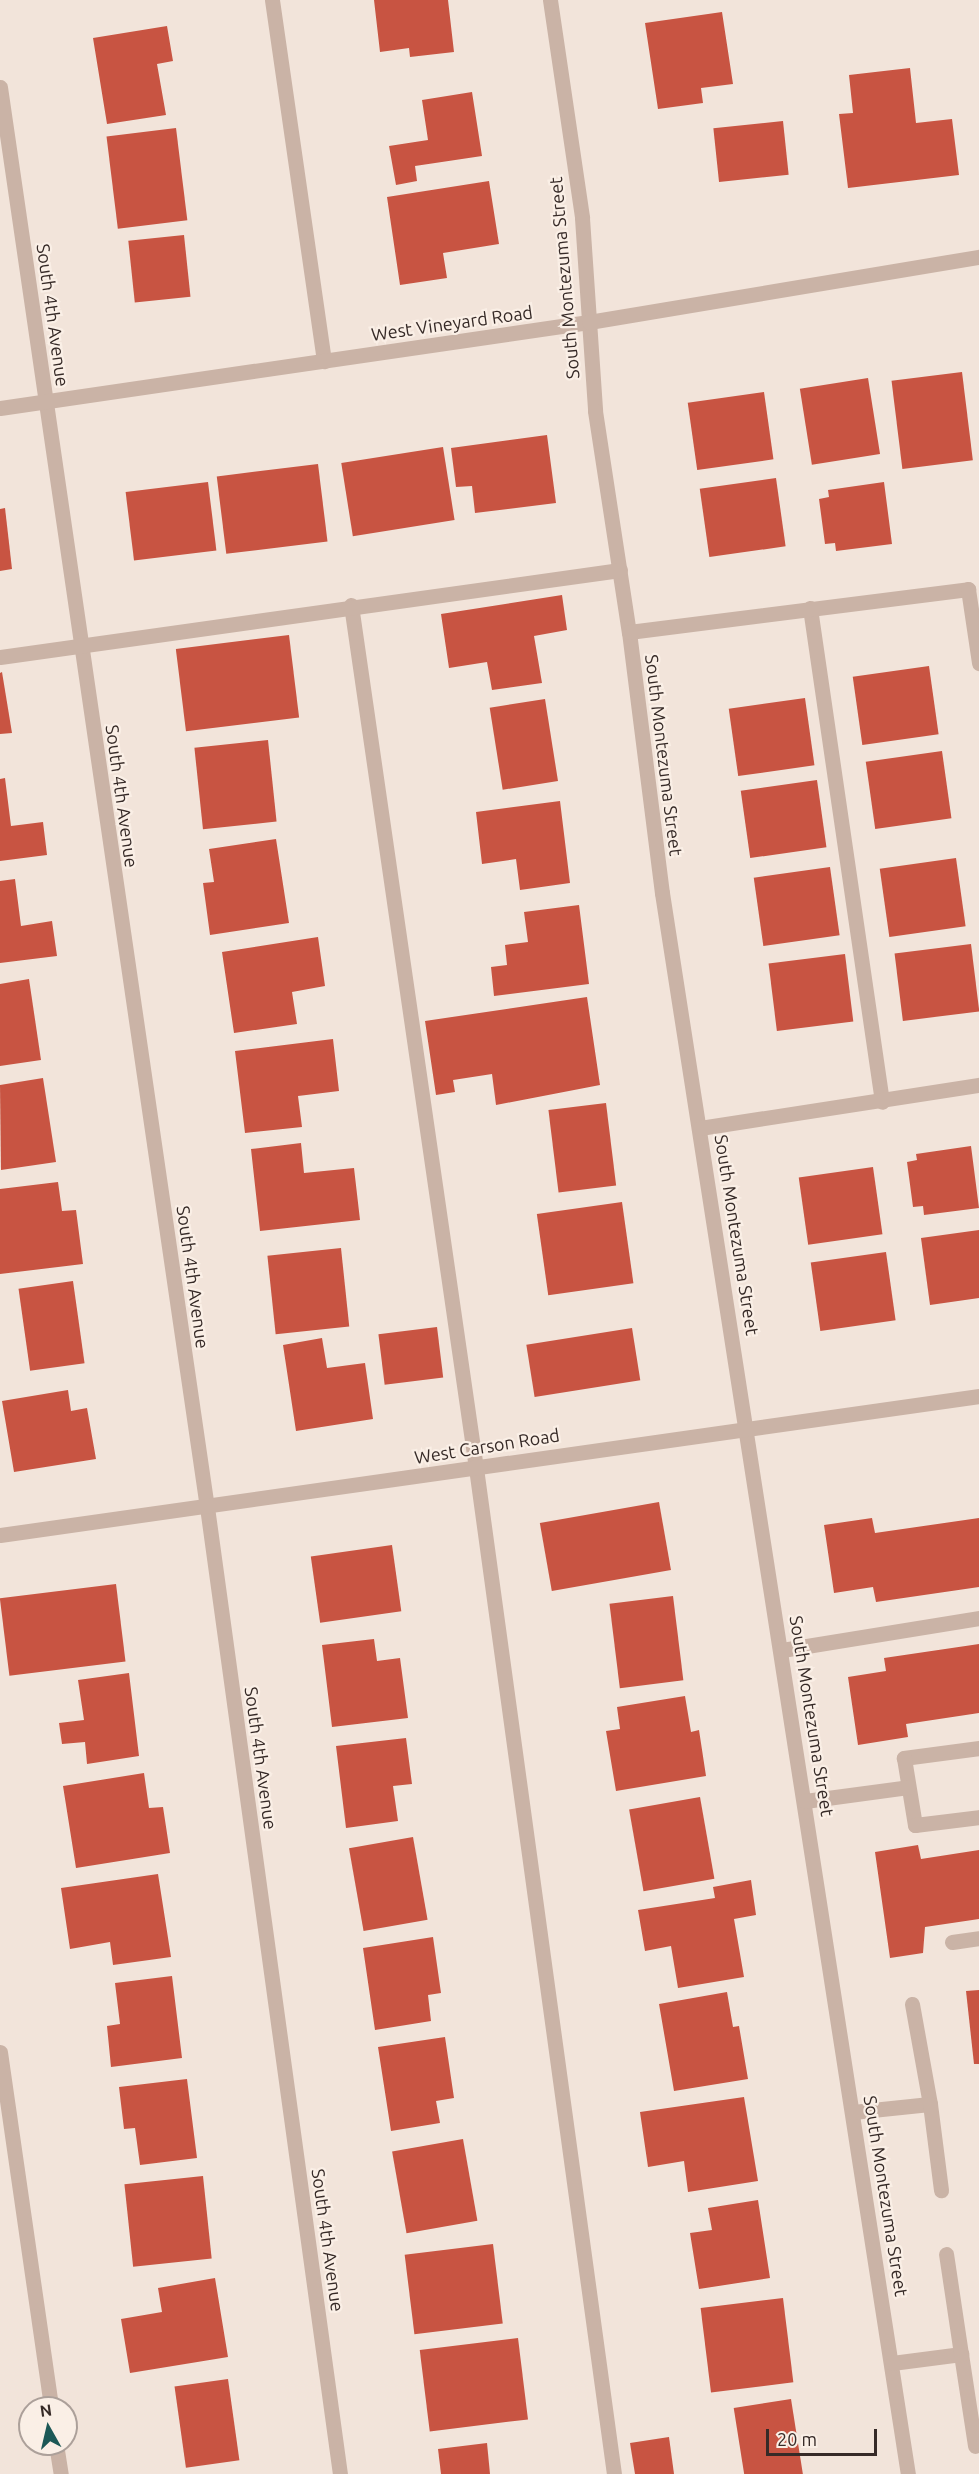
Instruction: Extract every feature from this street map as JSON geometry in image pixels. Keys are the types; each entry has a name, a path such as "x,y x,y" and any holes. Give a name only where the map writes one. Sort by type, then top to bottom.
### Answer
{"street":[{"path":"272,0 324,361"},
{"name":"South Montezuma Street","path":"550,0 582,218 595,411 629,632 662,893 748,1426 908,2474"},
{"name":"South 4th Avenue","path":"0,87 207,1507 340,2474"},
{"name":"West Vineyard Road","path":"0,408 589,322 979,257"},
{"path":"0,657 351,605 620,570"},
{"path":"629,632 968,589 979,663"},
{"path":"351,605 476,1467 614,2474"},
{"path":"810,608 882,1102"},
{"path":"700,1128 882,1102 979,1085"},
{"name":"West Carson Road","path":"0,1535 207,1507 748,1426 979,1396"},
{"path":"782,1650 979,1618"},
{"path":"979,1748 904,1758 915,1825 979,1817"},
{"path":"805,1801 908,1787"},
{"path":"952,1941 979,1938"},
{"path":"912,2004 930,2104 941,2190"},
{"path":"0,2052 49,2396"},
{"path":"853,2112 930,2104"},
{"path":"946,2254 975,2446"},
{"path":"892,2363 961,2354"},
{"path":"58,2456 61,2474"}],"building":[{"path":"374,0 448,0 454,52 410,57 409,48 380,52"},
{"path":"722,12 733,84 701,88 703,103 658,109 645,23"},
{"path":"167,26 173,61 157,64 166,115 107,124 93,38"},
{"path":"910,68 916,123 952,119 959,175 848,188 839,114 853,113 849,75"},
{"path":"472,92 482,156 415,166 417,181 396,185 389,146 428,140 422,100"},
{"path":"783,121 789,175 719,182 713,128"},
{"path":"176,128 187,220 118,229 107,137"},
{"path":"489,181 499,244 443,253 447,278 400,285 387,197"},
{"path":"184,235 190,297 135,303 128,241"},
{"path":"962,372 973,460 902,469 892,381"},
{"path":"868,378 880,454 812,465 800,389"},
{"path":"764,392 773,459 697,470 688,403"},
{"path":"547,435 556,503 475,513 472,486 456,487 451,448"},
{"path":"443,447 455,520 353,536 341,463"},
{"path":"318,464 328,541 226,554 217,476"},
{"path":"776,478 786,546 709,557 700,489"},
{"path":"208,482 216,550 134,561 126,492"},
{"path":"884,482 892,544 836,551 835,543 825,544 819,499 829,497 828,490"},
{"path":"5,508 12,569 0,571 0,509"},
{"path":"562,595 567,630 534,636 542,683 492,690 487,662 449,668 441,614"},
{"path":"289,635 299,717 186,731 176,649"},
{"path":"929,666 939,734 862,745 853,677"},
{"path":"2,672 12,733 0,734 0,673"},
{"path":"805,698 814,765 738,776 729,709"},
{"path":"545,699 558,781 503,790 490,708"},
{"path":"268,740 277,822 203,829 194,748"},
{"path":"942,751 951,818 875,829 866,762"},
{"path":"5,778 11,826 43,822 47,855 0,861 0,779"},
{"path":"817,780 826,847 750,858 741,791"},
{"path":"560,801 570,883 520,890 516,859 482,864 476,812"},
{"path":"276,839 289,923 210,935 203,883 214,882 209,849"},
{"path":"956,858 966,926 889,937 880,869"},
{"path":"830,867 840,935 763,946 754,878"},
{"path":"15,879 21,926 52,921 57,956 0,963 0,881"},
{"path":"579,905 589,984 494,996 491,967 507,965 505,945 528,942 524,912"},
{"path":"318,937 325,986 292,992 297,1024 234,1033 222,952"},
{"path":"971,944 979,1012 903,1021 895,953"},
{"path":"845,954 853,1021 777,1031 769,963"},
{"path":"29,979 41,1060 0,1066 0,984"},
{"path":"587,997 600,1085 496,1105 492,1074 453,1080 455,1092 436,1095 425,1021"},
{"path":"333,1039 339,1091 298,1096 302,1127 245,1133 235,1051"},
{"path":"43,1078 56,1162 1,1170 0,1085"},
{"path":"606,1103 616,1185 559,1192 548,1110"},
{"path":"301,1143 304,1173 354,1168 360,1220 260,1231 251,1149"},
{"path":"971,1146 979,1208 924,1215 923,1206 913,1207 907,1162 917,1160 916,1154"},
{"path":"873,1167 882,1234 808,1245 799,1177"},
{"path":"58,1182 62,1211 76,1210 83,1264 0,1274 0,1189"},
{"path":"622,1202 633,1283 548,1295 537,1214"},
{"path":"979,1230 979,1298 930,1305 921,1238"},
{"path":"341,1248 349,1327 276,1334 267,1256"},
{"path":"886,1252 896,1320 820,1331 811,1263"},
{"path":"73,1281 85,1363 30,1371 19,1289"},
{"path":"437,1327 443,1378 385,1385 378,1334"},
{"path":"632,1328 640,1380 535,1397 526,1345"},
{"path":"322,1338 327,1368 365,1363 373,1419 296,1431 283,1345"},
{"path":"68,1390 71,1411 87,1408 96,1459 14,1472 2,1401"},
{"path":"659,1502 671,1570 552,1591 540,1523"},
{"path":"872,1518 875,1533 979,1518 979,1587 876,1602 873,1587 834,1593 824,1525"},
{"path":"392,1545 401,1611 320,1623 311,1556"},
{"path":"116,1584 126,1661 9,1676 0,1598"},
{"path":"673,1596 683,1680 620,1688 609,1604"},
{"path":"374,1639 377,1661 400,1658 408,1718 332,1727 322,1645"},
{"path":"979,1644 979,1713 906,1724 908,1737 858,1745 848,1677 886,1671 884,1658"},
{"path":"129,1673 139,1756 87,1764 85,1742 62,1744 59,1723 84,1720 78,1680"},
{"path":"685,1696 691,1732 699,1730 706,1776 616,1791 606,1731 620,1729 617,1707"},
{"path":"406,1738 412,1784 393,1786 398,1821 346,1828 336,1746"},
{"path":"144,1773 149,1808 163,1807 170,1853 76,1868 63,1786"},
{"path":"700,1797 714,1879 644,1891 629,1810"},
{"path":"413,1837 428,1920 364,1931 349,1848"},
{"path":"918,1845 921,1859 979,1850 979,1919 925,1927 923,1953 890,1958 875,1852"},
{"path":"158,1874 171,1957 113,1965 110,1942 70,1949 61,1888"},
{"path":"751,1880 756,1915 734,1919 744,1977 678,1988 671,1946 645,1951 638,1910 715,1898 713,1887"},
{"path":"433,1937 441,1993 428,1995 431,2021 375,2030 363,1948"},
{"path":"172,1976 182,2058 111,2067 107,2026 120,2024 115,1983"},
{"path":"979,1990 979,2064 974,2064 966,1991"},
{"path":"727,1992 733,2027 739,2026 748,2079 674,2091 659,2004"},
{"path":"445,2037 454,2098 436,2101 440,2123 391,2131 378,2047"},
{"path":"187,2079 197,2158 140,2165 135,2128 124,2129 119,2087"},
{"path":"744,2097 758,2181 688,2192 684,2161 648,2167 640,2112"},
{"path":"463,2139 477,2221 407,2233 392,2152"},
{"path":"203,2176 212,2259 133,2267 124,2184"},
{"path":"758,2200 770,2278 699,2289 690,2233 712,2230 708,2208"},
{"path":"493,2244 503,2323 414,2334 405,2255"},
{"path":"215,2278 228,2357 130,2373 121,2319 162,2312 158,2288"},
{"path":"783,2298 793,2382 711,2392 701,2308"},
{"path":"518,2338 528,2419 430,2431 420,2350"},
{"path":"228,2379 239,2460 186,2468 175,2387"},
{"path":"791,2399 803,2474 744,2474 734,2408"},
{"path":"669,2437 674,2474 635,2474 630,2443"},
{"path":"487,2443 490,2474 441,2474 438,2449"}]}
